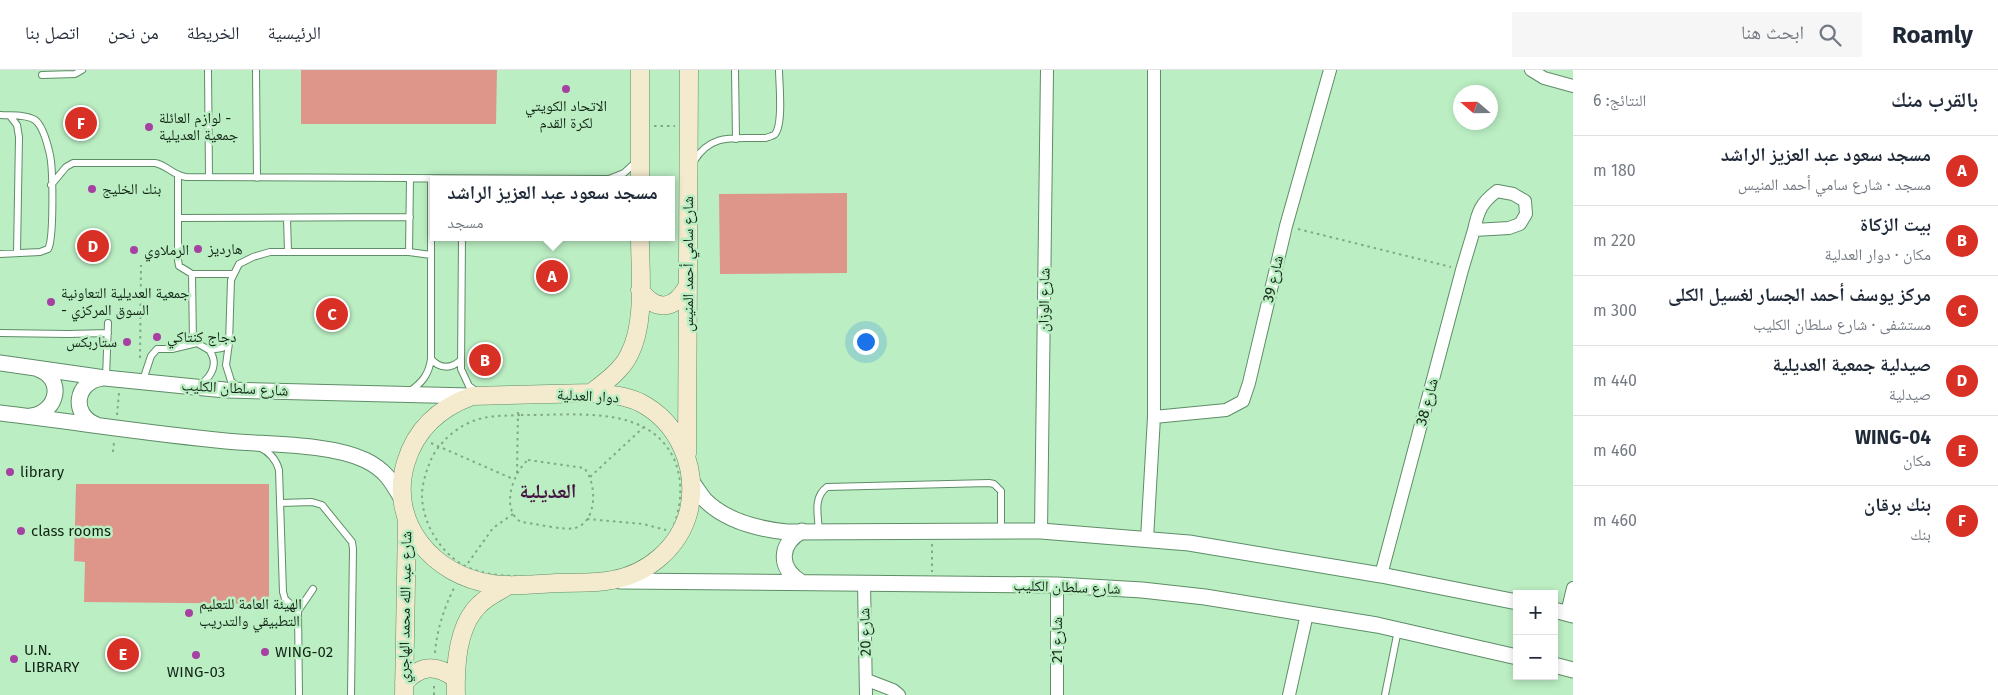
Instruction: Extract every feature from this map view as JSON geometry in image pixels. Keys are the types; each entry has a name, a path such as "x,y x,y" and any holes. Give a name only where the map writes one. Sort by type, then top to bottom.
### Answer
{"main road":[{"name":"شارع سامي أحمد المنيس","path":"687,457 688,70"},
{"path":"640,71 640,176"},
{"path":"591,393 629,357 638,331 640,241"},
{"path":"640,290 647,300 659,305 671,304 681,298 687,287"},
{"name":"دوار العدلية","path":"591,393 616,395 639,402 649,420 660,416 676,435 687,457 691,481 688,512 675,540 666,552 647,567 626,577 611,581 492,584 463,571 446,568 433,558 413,533 405,510 402,484 404,467 409,451 418,436 428,422 441,411 456,402 478,396 591,393"},
{"name":"شارع عبد الله محمد الهاجري","path":"404,689 405,510"},
{"path":"455,687 458,648 464,627 480,604 510,585"},
{"path":"404,689 412,674 422,669 434,668 446,671 455,687"}],"street":[{"name":"شارع الوزان","path":"1041,531 1047,70"},
{"path":"1147,539 1154,417 1154,70"},
{"name":"شارع 39","path":"1154,417 1226,410 1243,400 1250,383 1286,226 1330,70"},
{"path":"1531,70 1552,81 1573,86"},
{"name":"شارع 38","path":"1381,575 1474,230"},
{"name":"شارع سلطان الكليب","path":"0,363 111,378 244,391 478,396"},
{"path":"29,417 46,411 52,404 55,395 50,377 44,371 35,368"},
{"path":"99,426 91,423 84,417 80,409 79,399 82,390 88,383 95,379 111,378"},
{"path":"0,413 246,443 316,448 365,460 388,476 405,510"},
{"path":"691,481 705,499 734,520 770,530 1041,531 1147,539 1222,547 1381,575 1513,601"},
{"path":"801,582 789,572 784,556 790,541 802,531"},
{"name":"شارع سلطان الكليب","path":"611,581 1057,586 1142,590 1205,597 1398,629 1513,656"},
{"name":"شارع 20","path":"864,583 866,695"},
{"name":"شارع 21","path":"1056,695 1057,586"},
{"path":"1565,613 1573,588"},
{"path":"1289,695 1307,614"},
{"path":"1558,666 1573,670"},
{"path":"867,680 893,690 899,695"}],"lane":[{"path":"42,75 75,74 82,70"},
{"path":"208,70 209,177"},
{"path":"256,70 257,178"},
{"path":"736,70 736,139"},
{"path":"688,170 707,144 719,139 766,138 773,135 777,130 780,112 779,70"},
{"path":"0,115 31,118 39,124 50,155 51,185 50,245 48,249 40,252 0,254"},
{"path":"10,116 18,125 19,137 16,253"},
{"path":"617,176 631,168 639,154"},
{"path":"51,185 66,167 73,163 158,163 178,176 430,178"},
{"path":"178,176 178,263 181,268 192,274 233,274"},
{"path":"409,252 410,178"},
{"path":"178,218 410,217"},
{"path":"287,218 288,252"},
{"path":"406,394 426,376 431,359 431,241"},
{"path":"462,241 461,369 469,386 478,396"},
{"path":"244,391 237,387 228,373 226,365 229,343 231,284 233,274 239,264 270,252 409,252 431,255"},
{"path":"192,274 193,343"},
{"path":"108,323 111,378"},
{"path":"0,333 108,333"},
{"path":"142,381 151,356 156,349 172,349 193,343 202,344 214,358 213,370 206,381 197,387"},
{"path":"209,350 222,348 229,343"},
{"path":"431,359 443,367 453,366 461,360"},
{"path":"246,443 262,449 276,461 279,470 283,592 285,599 298,611"},
{"path":"818,531 818,498 827,487 989,483 994,484 1001,491 1001,531"},
{"path":"280,503 312,502 322,505 352,542 351,695"},
{"path":"299,695 298,611 313,589"},
{"path":"1385,695 1398,629"}],"path":[{"path":"640,126 688,126"},
{"path":"1286,226 1462,270"},
{"path":"140,265 140,363"},
{"path":"111,378 115,428 113,452"},
{"path":"517,473 518,394"},
{"path":"463,571 456,560 438,544 424,512 422,495 426,472 432,457 439,447 458,430 475,420 490,416 610,416 649,420"},
{"path":"590,477 649,420"},
{"path":"463,571 472,569 489,573 526,576 603,576 620,574 658,552 671,532 679,509 680,473 673,458 649,420"},
{"path":"418,436 514,479"},
{"path":"528,460 584,468 590,477 594,496 587,518 573,529 521,522 513,514 510,498 517,473 528,460"},
{"path":"434,695 436,637 440,622 463,571 493,528 513,514"},
{"path":"587,518 643,524 671,532"},
{"path":"932,532 933,584"}],"shaded area":[{"path":"301,70 497,70 496,124 301,124"},
{"path":"847,193 847,273 720,274 719,194"},
{"path":"76,484 269,484 269,604 84,602 85,562 74,561"}],"place":[{"name":"الاتحاد الكويتي لكرة القدم","path":"566,89"},
{"name":"بنك برقان","path":"81,123"},
{"name":"لوازم العائلة - جمعية العديلية","path":"149,127"},
{"name":"بنك الخليج","path":"92,189"},
{"name":"صيدلية جمعية العديلية","path":"93,246"},
{"name":"هارديز","path":"198,249"},
{"name":"الرملاوي","path":"134,250"},
{"name":"مسجد سعود عبد العزيز الراشد","path":"552,276"},
{"name":"جمعية العديلية التعاونية - السوق المركزي","path":"51,302"},
{"name":"مركز يوسف أحمد الجسار لغسيل الكلى","path":"332,314"},
{"name":"دجاج كنتاكي","path":"157,337"},
{"name":"ستاربكس","path":"127,342"},
{"name":"بيت الزكاة","path":"485,360"},
{"name":"library","path":"10,472"},
{"name":"class rooms","path":"21,531"},
{"name":"الهيئة العامة للتعليم التطبيقي والتدريب","path":"189,613"},
{"name":"WING-02","path":"265,652"},
{"name":"WING-04","path":"123,654"},
{"name":"WING-03","path":"196,655"},
{"name":"U.N. LIBRARY","path":"14,659"}],"district":[{"name":"العديلية","path":"548,491"}]}
